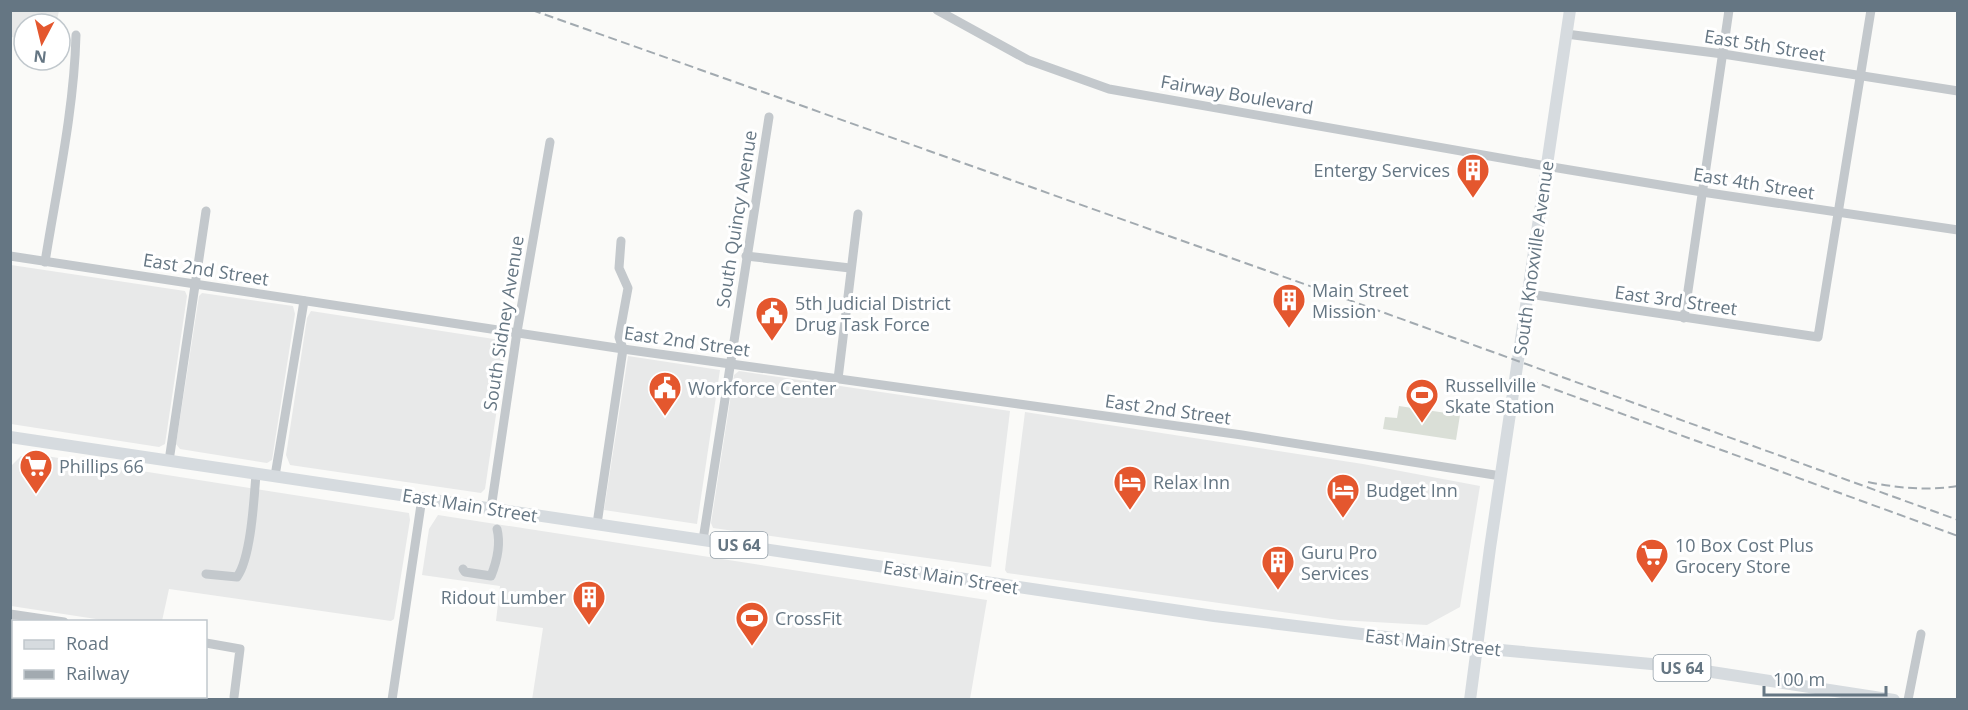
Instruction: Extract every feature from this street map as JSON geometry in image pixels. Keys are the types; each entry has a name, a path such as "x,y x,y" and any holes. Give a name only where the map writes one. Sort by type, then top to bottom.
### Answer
{"main road":[{"name":"South Knoxville Avenue","path":"1470,699 1570,10"},
{"name":"East Main Street","path":"10,437 1214,616 1478,648 1672,666 1894,699"}],"street":[{"name":"Fairway Boulevard","path":"937,10 1028,60 1109,89 1546,166"},
{"path":"1684,318 1729,10"},
{"path":"1838,212 1862,77 1871,10"},
{"name":"East 5th Street","path":"1566,33 1723,54 1958,91"},
{"path":"45,262 75,65 76,35"},
{"name":"South Quincy Avenue","path":"703,540 769,117"},
{"name":"South Sidney Avenue","path":"491,509 517,332 550,142"},
{"name":"East 4th Street","path":"1546,166 1958,230"},
{"path":"169,461 206,211"},
{"name":"East 3rd Street","path":"1528,294 1818,337 1838,212"},
{"path":"838,379 858,214"},
{"path":"597,524 622,349 619,337 628,288 619,268 621,241"},
{"name":"East 2nd Street","path":"10,256 622,349 1242,435 1501,476"},
{"path":"747,256 850,268"},
{"path":"276,476 304,301"},
{"path":"206,574 237,577 242,570 256,474"},
{"path":"392,699 422,498"},
{"path":"463,569 465,572 491,576 499,548 500,539 497,529"},
{"path":"10,614 56,620"},
{"path":"1908,699 1921,634"},
{"path":"207,643 240,649 234,697"}],"shaded area":[{"path":"11,10 59,11 12,12 11,37"},
{"path":"11,265 185,291 187,296 165,444 159,447 11,424"},
{"path":"202,293 293,306 295,314 272,460 267,463 180,449 176,444 199,296"},
{"path":"311,311 507,341 485,489 481,493 290,465 286,455 307,318"},
{"path":"628,356 720,370 697,524 604,510"},
{"path":"739,371 1010,411 991,567 713,528 711,523 734,375"},
{"name":"Russellville Skate Station","path":"1399,406 1460,415 1456,440 1383,429 1385,417 1397,418"},
{"path":"1025,412 1363,464 1480,486 1460,607 1427,625 1339,620 1007,573 1005,570"},
{"path":"21,456 46,456 409,513 410,520 394,619 391,621 169,589 162,620 102,620 11,606 11,466"},
{"path":"438,515 987,600 970,699 532,700 543,628 496,621 500,586 422,575 429,529"}],"railway":[{"path":"532,10 1324,291 1958,520"},
{"path":"1529,380 1958,536"},
{"path":"1868,482 1913,488 1958,486"}],"place":[{"name":"Entergy Services","path":"1473,199"},
{"name":"Main Street Mission","path":"1289,329"},
{"name":"5th Judicial District Drug Task Force","path":"772,342"},
{"name":"Workforce Center","path":"665,417"},
{"name":"Russellville Skate Station","path":"1422,424"},
{"name":"Phillips 66","path":"36,495"},
{"name":"Relax Inn","path":"1130,511"},
{"name":"Budget Inn","path":"1343,519"},
{"name":"10 Box Cost Plus Grocery Store","path":"1652,584"},
{"name":"Guru Pro Services","path":"1278,591"},
{"name":"Ridout Lumber","path":"589,626"},
{"name":"CrossFit","path":"752,647"}]}
